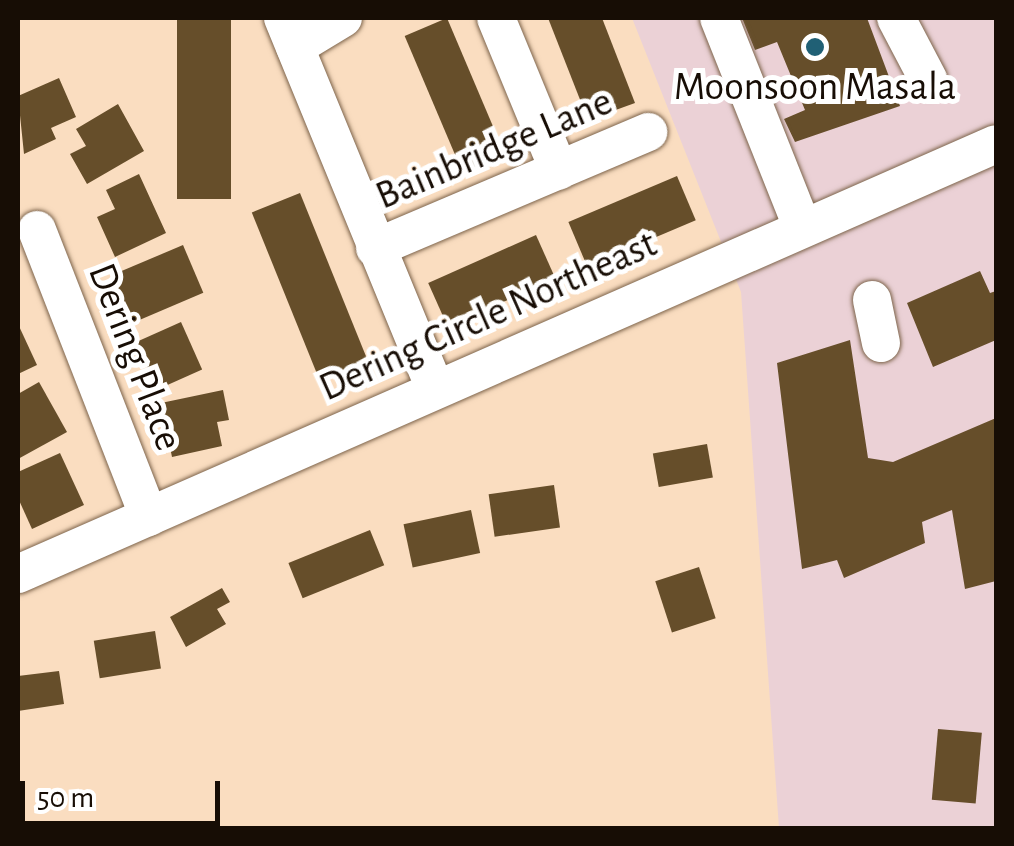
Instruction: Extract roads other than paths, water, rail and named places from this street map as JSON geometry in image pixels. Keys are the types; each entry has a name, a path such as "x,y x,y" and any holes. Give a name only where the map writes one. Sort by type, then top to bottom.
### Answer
{"street":[{"path":"342,18 289,32 435,389"},
{"path":"496,18 559,171"},
{"path":"719,18 802,226"},
{"path":"896,18 928,79"},
{"name":"Bainbridge Lane","path":"375,248 648,132"},
{"name":"Dering Circle Northeast","path":"18,574 802,226 996,144"},
{"name":"Dering Place","path":"38,230 149,516"},
{"path":"872,300 880,343"}],"place":[{"name":"Moonsoon Masala","path":"815,47"}]}
